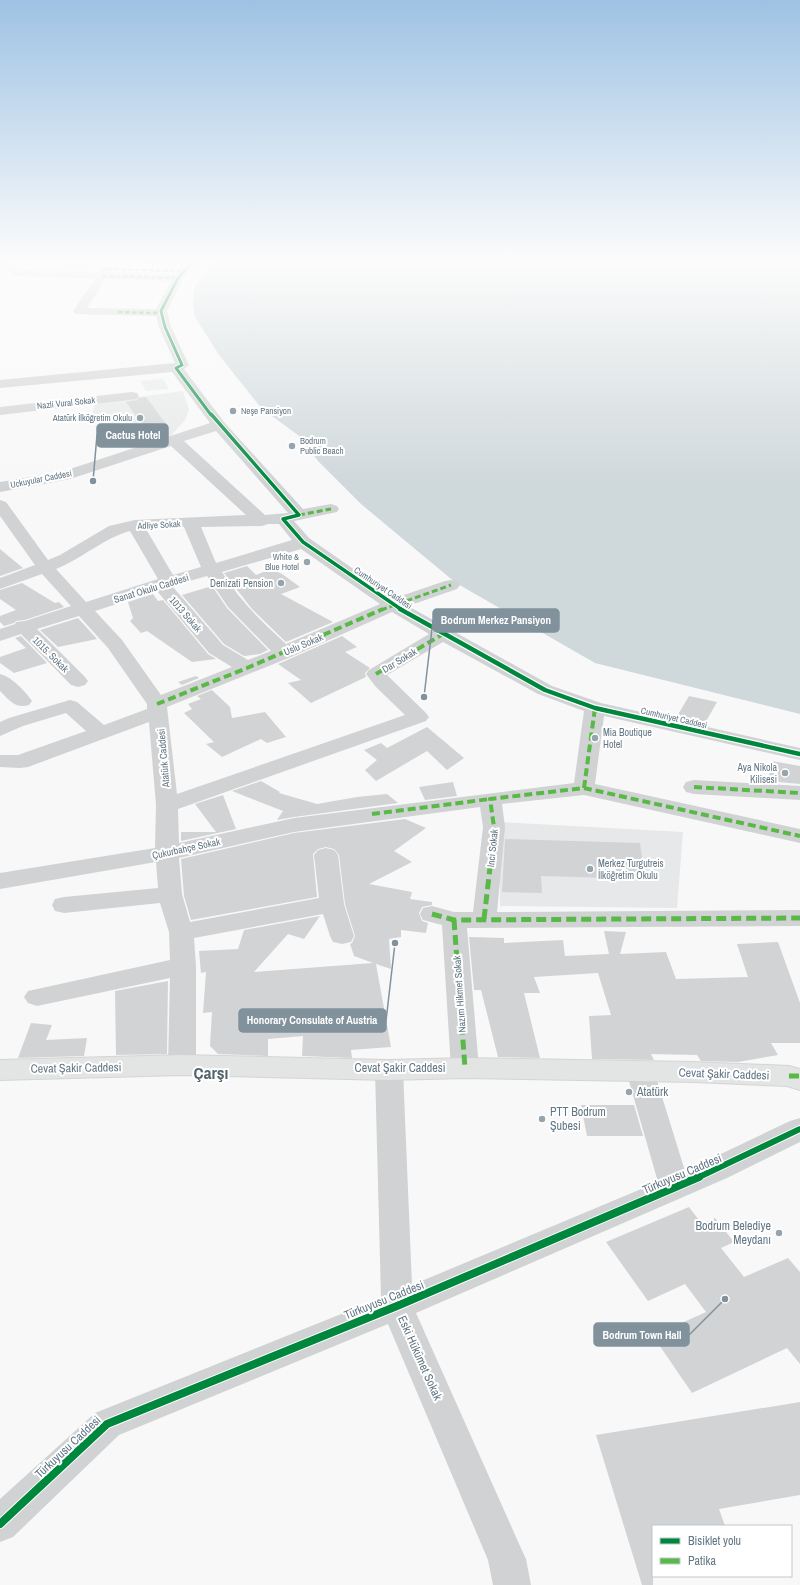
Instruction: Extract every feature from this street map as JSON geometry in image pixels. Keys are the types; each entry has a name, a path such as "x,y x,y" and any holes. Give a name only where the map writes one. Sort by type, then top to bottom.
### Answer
{"main road":[{"name":"Cevat Şakir Caddesi","path":"0,1070 182,1065 389,1070 465,1068 640,1071 796,1077"}],"street":[{"path":"0,384 176,368 182,365 169,336"},
{"path":"176,368 219,425 299,515"},
{"name":"Nazli Vural Sokak","path":"0,411 132,396"},
{"name":"Uckuyular Caddesi","path":"0,487 64,476 219,425"},
{"path":"174,440 262,521"},
{"name":"Atatürk Caddesi","path":"0,505 45,567 84,608 115,644 158,708 167,805 167,853 170,894 181,932 183,966 182,1065"},
{"path":"282,519 331,509"},
{"name":"Adliye Sokak","path":"0,584 66,559 115,530 135,525 282,519"},
{"name":"Cumhuriyet Caddesi","path":"282,519 303,542 393,605 424,624 545,690 595,708 800,754"},
{"path":"191,523 211,570 258,629 284,653"},
{"name":"1013 Sokak","path":"135,525 168,582 163,587 216,649 247,668"},
{"name":"Sanat Okulu Caddesi","path":"0,635 23,626 168,582 288,548 303,542"},
{"name":"Uslu Sokak","path":"0,761 20,762 100,732 393,605 450,585"},
{"name":"1015. Sokak","path":"23,626 78,681"},
{"name":"Dar Sokak","path":"167,805 419,717 383,683 376,674 443,634"},
{"path":"0,680 22,700"},
{"path":"0,730 16,722 70,706 100,732"},
{"path":"584,788 595,708"},
{"path":"694,787 800,793"},
{"path":"490,799 584,788 800,836"},
{"name":"Çukurbahçe Sokak","path":"0,881 167,853 294,825 490,799"},
{"name":"Inci Sokak","path":"484,920 494,827 490,799"},
{"path":"326,855 332,904 342,936"},
{"path":"64,905 170,894"},
{"path":"181,932 332,904"},
{"name":"Nazım Hikmet Sokak","path":"465,1068 443,917 484,920"},
{"path":"484,920 800,918"},
{"path":"37,997 183,966"},
{"name":"Eski Hükümet Sokak","path":"389,1070 397,1306 507,1559 512,1585"},
{"path":"640,1071 674,1188"},
{"name":"Türkuyusu Caddesi","path":"0,1524 107,1424 397,1306 717,1170 800,1129"}],"shaded area":[{"path":"207,336 800,336 800,714 595,663 456,583 361,504 318,461 298,435 262,409 219,355"},
{"path":"163,379 169,389 146,391 140,381"},
{"name":"Atatürk İlköğretim Okulu","path":"183,391 189,410 185,420 169,438 138,446 92,416 95,403"},
{"name":"Merkez Turgutreis İlköğretim Okulu","path":"499,822 683,832 677,908 500,906"}],"building":[{"path":"146,397 166,424 144,427 126,402"},
{"path":"0,549 23,568 0,576"},
{"path":"247,566 256,575 271,569 282,574 300,587 281,594 333,622 286,642 252,609 224,573"},
{"path":"22,583 55,603 59,602 64,607 4,626 0,622 0,616 16,610 0,599 0,590"},
{"path":"212,586 227,608 268,650 260,654 244,656 224,644 182,595"},
{"path":"153,594 158,601 163,600 208,654 216,659 192,662 147,631 141,633 130,621 133,618 128,602"},
{"path":"78,618 97,639 58,647 40,630"},
{"path":"21,636 47,663 14,673 0,663 0,657 26,648 15,638"},
{"path":"342,636 357,647 345,652 370,668 365,673 366,677 311,703 288,683 301,680 278,664"},
{"path":"196,676 199,678 182,685 178,682"},
{"path":"212,690 230,707 232,718 265,712 286,737 267,743 261,739 222,757 206,744 214,742 184,713 192,709 188,704 201,699 197,696"},
{"path":"689,696 717,702 704,725 676,718"},
{"path":"427,727 464,758 447,770 427,751 376,781 365,770 377,760 364,750 381,743 387,748"},
{"name":"Aya Nikola Kilisesi","path":"772,761 800,766 800,784 768,781"},
{"path":"261,781 280,792 279,793 317,804 357,797 387,794 398,803 277,820 283,811 232,791"},
{"path":"453,782 457,796 425,800 419,787"},
{"path":"223,795 236,829 181,841 181,832 216,832 195,804"},
{"path":"405,819 426,828 394,851 412,862 369,884 412,892 410,899 432,902 432,905 422,907 419,913 422,921 428,923 426,933 401,930 401,937 389,939 391,969 376,964 391,1047 351,1050 352,1058 302,1056 303,1036 268,1039 268,1056 218,1054 210,1046 212,1012 203,1013 206,972 201,973 199,951 238,949 244,930 320,916 304,939 288,934 254,972 373,963 354,956 350,944 355,936 345,904 339,855 334,849 326,847 318,849 313,854 317,897 191,920 184,896 181,859 294,833"},
{"path":"505,839 640,843 645,879 541,876 542,893 502,892"},
{"path":"604,931 626,932 620,954 666,952 676,979 748,977 737,944 778,942 800,1003 800,1043 771,1043 778,1055 738,1062 701,1061 697,1055 651,1054 654,1060 592,1059 589,1016 611,1015 598,973 534,977 540,993 524,993 540,1058 498,1057 481,990 474,990 469,937 504,938 504,943 563,940 565,956 609,954"},
{"path":"168,981 167,1054 116,1055 115,991"},
{"path":"31,1023 52,1025 46,1040 87,1038 84,1056 18,1058"},
{"path":"581,1105 634,1105 643,1136 587,1136"},
{"path":"689,1207 702,1224 715,1218 734,1242 721,1248 744,1277 788,1258 800,1272 800,1364 787,1348 692,1393 653,1336 706,1312 685,1284 648,1301 606,1242"},
{"path":"800,1402 800,1495 719,1509 725,1525 652,1525 653,1585 642,1585 596,1435"}],"marked path":[{"path":"299,515 331,509"},
{"path":"157,704 247,668 393,605 451,585"},
{"path":"376,674 443,634"},
{"path":"584,788 595,708"},
{"path":"694,787 800,793"},
{"path":"484,919 494,827 490,799 584,788 800,836"},
{"path":"372,814 490,799"},
{"path":"432,914 454,920 800,918"},
{"path":"454,920 465,1068"},
{"path":"789,1076 800,1076"}],"cycle path":[{"path":"169,336 182,365 176,368 219,425 299,515 283,519 303,542 393,605 424,624 545,690 595,708 800,754"},
{"path":"0,1524 107,1424 397,1306 717,1170 800,1129"}],"place":[{"name":"Neşe Pansiyon","path":"233,411"},
{"name":"Atatürk İlköğretim Okulu","path":"140,418"},
{"name":"Bodrum Public Beach","path":"292,446"},
{"name":"Cactus Hotel","path":"93,481"},
{"name":"White & Blue Hotel","path":"307,562"},
{"name":"Denizati Pension","path":"281,583"},
{"name":"Bodrum Merkez Pansiyon","path":"424,697"},
{"name":"Mia Boutique Hotel","path":"595,738"},
{"name":"Aya Nikola Kilisesi","path":"785,773"},
{"name":"Merkez Turgutreis İlköğretim Okulu","path":"590,869"},
{"name":"Honorary Consulate of Austria","path":"395,943"},
{"name":"Atatürk","path":"629,1092"},
{"name":"PTT Bodrum Şubesi","path":"542,1119"},
{"name":"Bodrum Belediye Meydanı","path":"779,1233"},
{"name":"Bodrum Town Hall","path":"725,1299"}],"district":[{"name":"Çarşı","path":"211,1073"}]}
